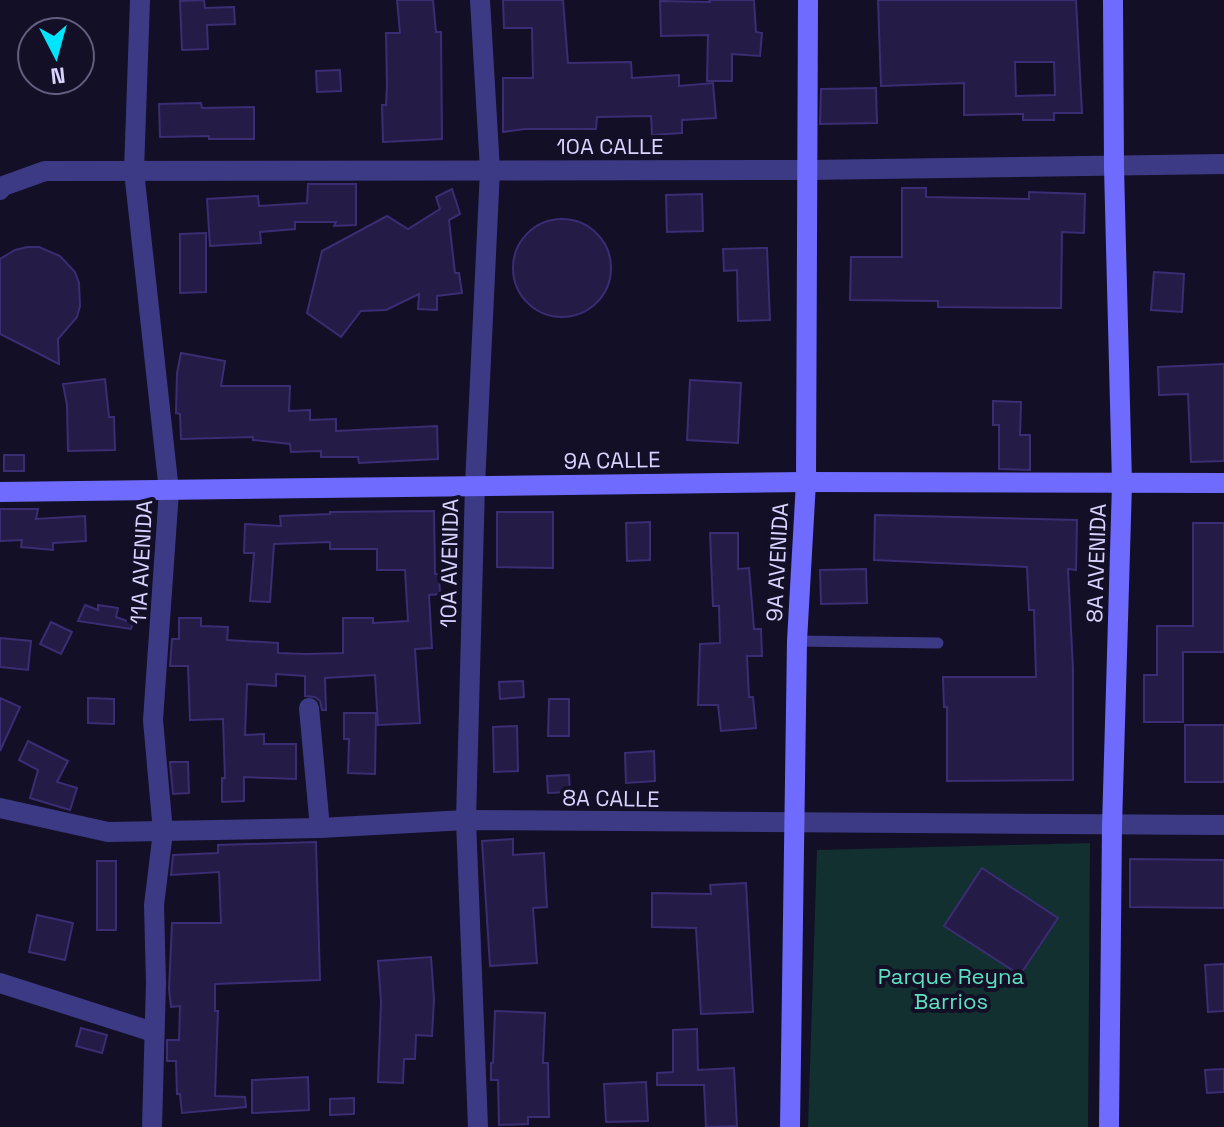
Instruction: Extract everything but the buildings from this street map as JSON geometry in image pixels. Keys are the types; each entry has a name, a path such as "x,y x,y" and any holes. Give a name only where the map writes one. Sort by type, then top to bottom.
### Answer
{"street":[{"name":"11A AVENIDA","path":"140,0 134,171 169,491 153,720 163,832 154,905 156,983 152,1127"},
{"name":"10A AVENIDA","path":"478,1127 466,820 475,485 490,170 480,0"},
{"name":"9A AVENIDA","path":"790,1127 797,641 806,482 808,0"},
{"name":"8A AVENIDA","path":"1109,1127 1112,826 1122,483 1113,0"},
{"name":"10A CALLE","path":"0,190 3,186 45,171 808,170 1224,164"},
{"name":"9A CALLE","path":"0,492 806,482 1224,483"},
{"path":"309,708 320,828"},
{"name":"8A CALLE","path":"0,808 108,832 320,828 466,820 1224,825"},
{"path":"0,983 153,1032"}],"lane":[{"path":"797,641 938,643"}],"green space":[{"name":"Parque Reyna Barrios","path":"1090,843 1088,1127 808,1127 817,850"}]}
